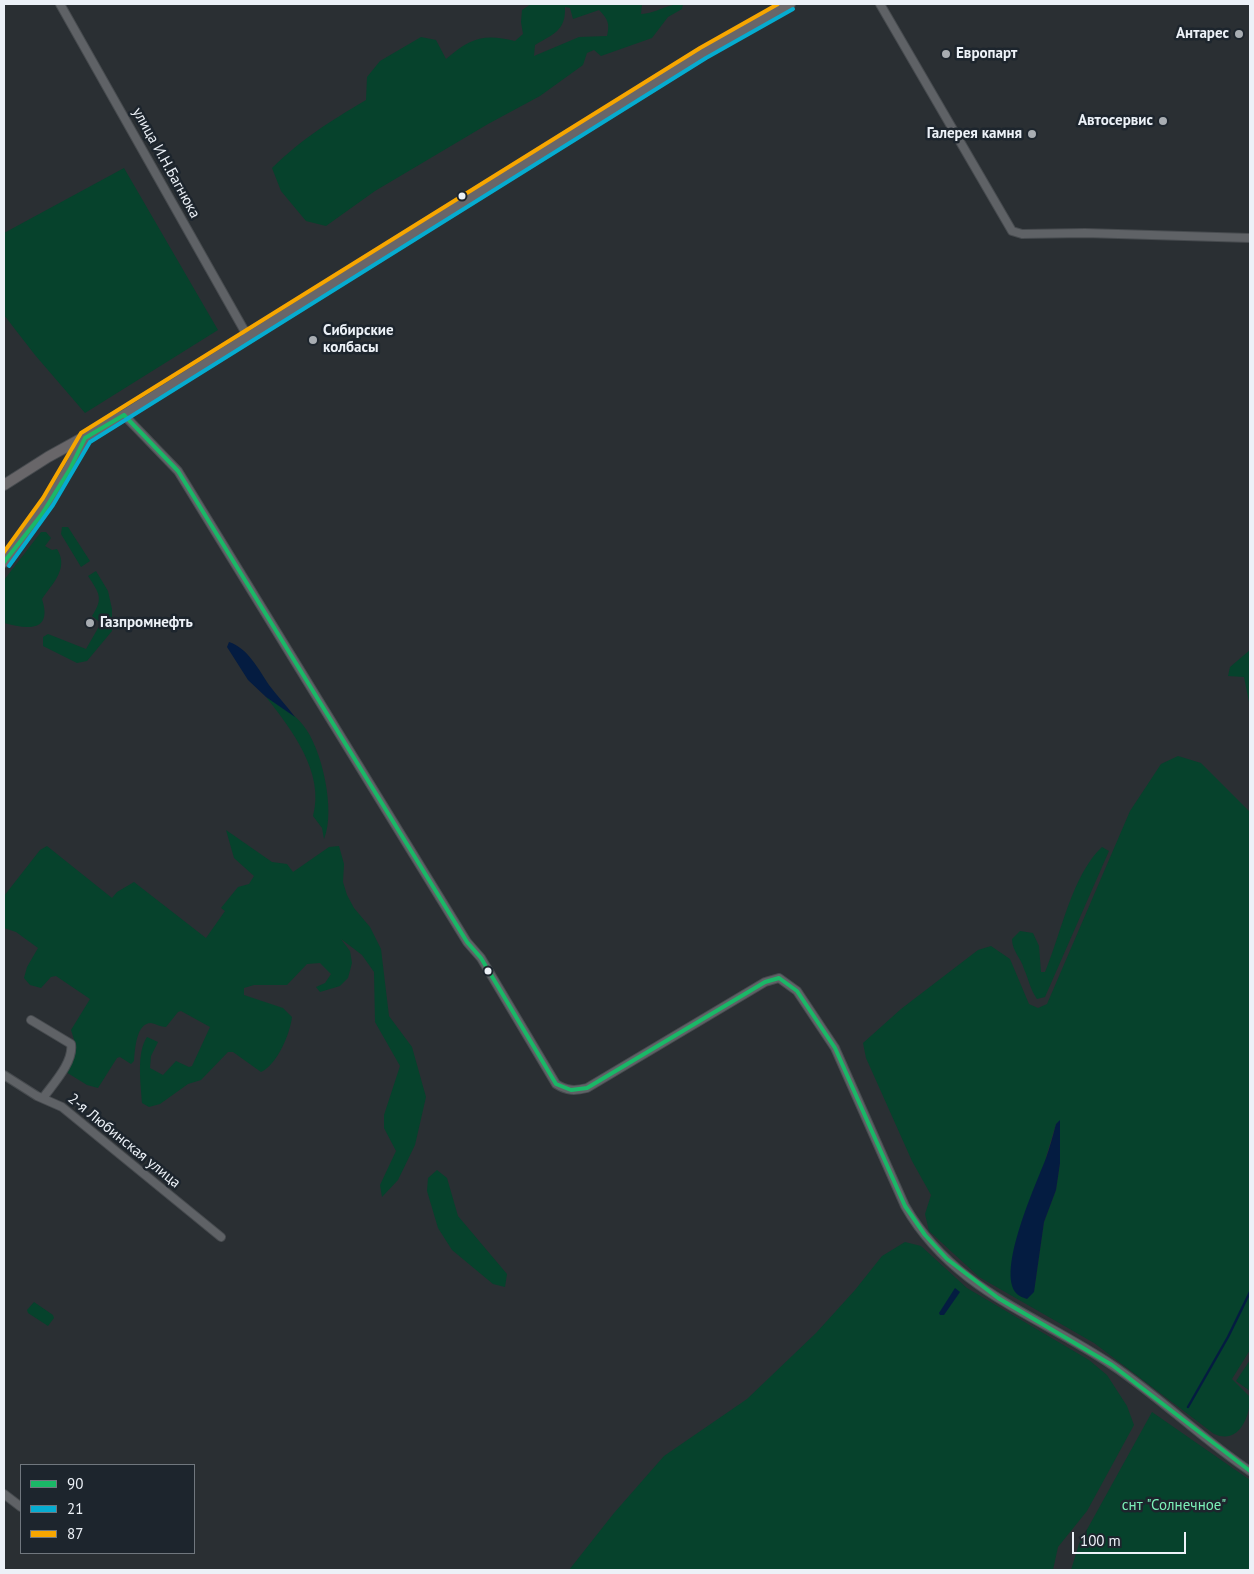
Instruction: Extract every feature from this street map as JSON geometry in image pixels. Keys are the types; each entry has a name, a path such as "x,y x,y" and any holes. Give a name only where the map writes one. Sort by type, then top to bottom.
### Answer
{"main road":[{"path":"4,484 48,456 85,438 124,415 704,53 790,4"},
{"path":"4,562 52,499 85,438"}],"street":[{"name":"улица И.Н.Багнюка","path":"60,4 248,337"},
{"path":"880,4 1012,231 1022,234 1085,233 1250,238"},
{"path":"124,415 178,471 467,942 482,958 556,1084 564,1089 576,1091 587,1088 765,982 779,978 797,991 835,1048 905,1206 917,1228 933,1248 961,1273 990,1293 1114,1366 1250,1471"},
{"path":"31,1020 71,1044 70,1056 43,1098"},
{"name":"2-я Любинская улица","path":"4,1075 62,1107 222,1237"},
{"path":"4,1494 20,1507"}],"green space":[{"path":"531,4 642,4 641,14 671,5 683,4 682,9 668,17 652,38 601,56 594,50 587,53 583,65 540,96 488,124 375,191 326,226 306,221 281,191 272,168 317,131 366,100 367,77 380,61 421,37 436,40 446,59 463,46 478,39 495,37 515,41 523,34 522,10","holes":["565,7 570,8 573,19 599,10 607,22 607,36 579,37 534,56 535,45 561,27 565,15"]},
{"path":"124,168 218,330 85,413 35,355 4,315 4,233"},
{"path":"62,527 68,527 90,561 81,567 61,534"},
{"path":"41,532 46,532 51,538 45,546 52,550 57,549 61,563 55,581 42,599 44,618 41,623 29,627 4,623 4,580"},
{"path":"96,571 108,591 112,609 112,631 87,661 77,663 43,646 43,637 48,634 86,649 101,623 92,616 98,605 99,596 88,576"},
{"path":"1250,650 1250,747 1249,702 1244,677 1228,676 1230,667"},
{"path":"266,697 286,709 303,725 316,749 328,797 327,827 324,839 322,828 313,816 314,784 304,753 286,723"},
{"path":"1178,756 1201,763 1250,812 1250,1350 1232,1379 1250,1397 1245,1420 1241,1427 1230,1436 1214,1434 1094,1343 979,1277 929,1231 925,1214 931,1195 912,1161 866,1058 863,1043 901,1009 978,950 991,946 1010,959 1029,1004 1038,1008 1047,1004 1130,811 1161,764","holes":["1060,1121 1060,1163 1056,1190 1044,1222 1034,1292 1046,1157 1056,1124"]},
{"path":"226,830 272,862 287,864 293,872 329,847 339,846 344,864 343,882 347,895 354,908 370,927 381,949 389,1016 412,1047 426,1097 415,1145 398,1180 382,1197 380,1185 396,1151 384,1128 384,1115 400,1066 375,1022 374,972 362,955 341,939 350,951 352,963 348,978 340,986 320,992 316,987 325,983 331,974 320,963 307,964 287,985 254,985 244,988 244,995 283,1008 292,1017 289,1032 282,1048 267,1068 261,1072 233,1052 228,1052 201,1080 188,1084 160,1104 149,1107 142,1103 140,1078 141,1052 147,1037 158,1042 151,1056 150,1068 163,1075 176,1061 189,1067 192,1066 210,1027 181,1011 178,1012 166,1027 151,1023 146,1024 142,1027 137,1038 134,1061 131,1064 120,1057 117,1058 98,1088 87,1085 66,1072 76,1046 71,1030 90,999 56,976 51,977 41,988 30,985 24,978 27,967 38,948 16,932 4,928 4,896 40,850 47,846 112,898 117,892 134,882 206,938 225,911 221,908 238,887 249,884 254,876 234,858"},
{"path":"1102,847 1109,851 1045,997 1037,999 1023,965 1013,947 1012,939 1020,931 1033,933 1039,946 1041,972 1045,972 1075,889 1092,859"},
{"path":"437,1170 447,1178 458,1216 507,1274 505,1287 493,1284 452,1250 438,1228 427,1191 428,1178"},
{"path":"905,1242 921,1246 967,1288 1089,1360 1107,1375 1127,1406 1134,1425 1087,1511 1058,1547 1053,1570 569,1570 614,1513 664,1456 747,1399 816,1333 855,1290 882,1256"},
{"path":"34,1302 53,1315 54,1318 48,1326 28,1313 27,1310"},
{"path":"1250,1360 1250,1391 1236,1381"},
{"name":"снт \"Солнечное\"","path":"1152,1412 1250,1480 1250,1570 1071,1570 1079,1544"}],"water":[{"path":"229,642 247,654 295,717 266,697 248,680 227,647"},
{"path":"1060,1120 1060,1163 1056,1190 1044,1222 1034,1292 1027,1299 1017,1294 1012,1283 1011,1267 1014,1248 1056,1124"},
{"path":"955,1288 960,1292 944,1315 940,1315 939,1313"}],"waterway":[{"path":"1188,1407 1228,1337 1250,1292"}],"transit line":[{"name":"87","path":"4,552 43,498 81,433 700,48 778,4"},
{"name":"21","path":"9,566 53,505 90,442 706,58 793,9"},
{"name":"90","path":"124,415 178,471 467,942 481,958 556,1084 571,1090 587,1088 765,982 779,978 797,991 835,1048 905,1206 925,1235 947,1259 998,1298 1112,1365 1250,1471"},
{"name":"90","path":"4,562 42,514 70,469 85,438 124,415"}],"place":[{"name":"Антарес","path":"1239,34"},
{"name":"Европарт","path":"946,54"},
{"name":"Автосервис","path":"1163,121"},
{"name":"Галерея камня","path":"1032,134"},
{"name":"Сибирские колбасы","path":"313,340"},
{"name":"Газпромнефть","path":"90,623"}]}
